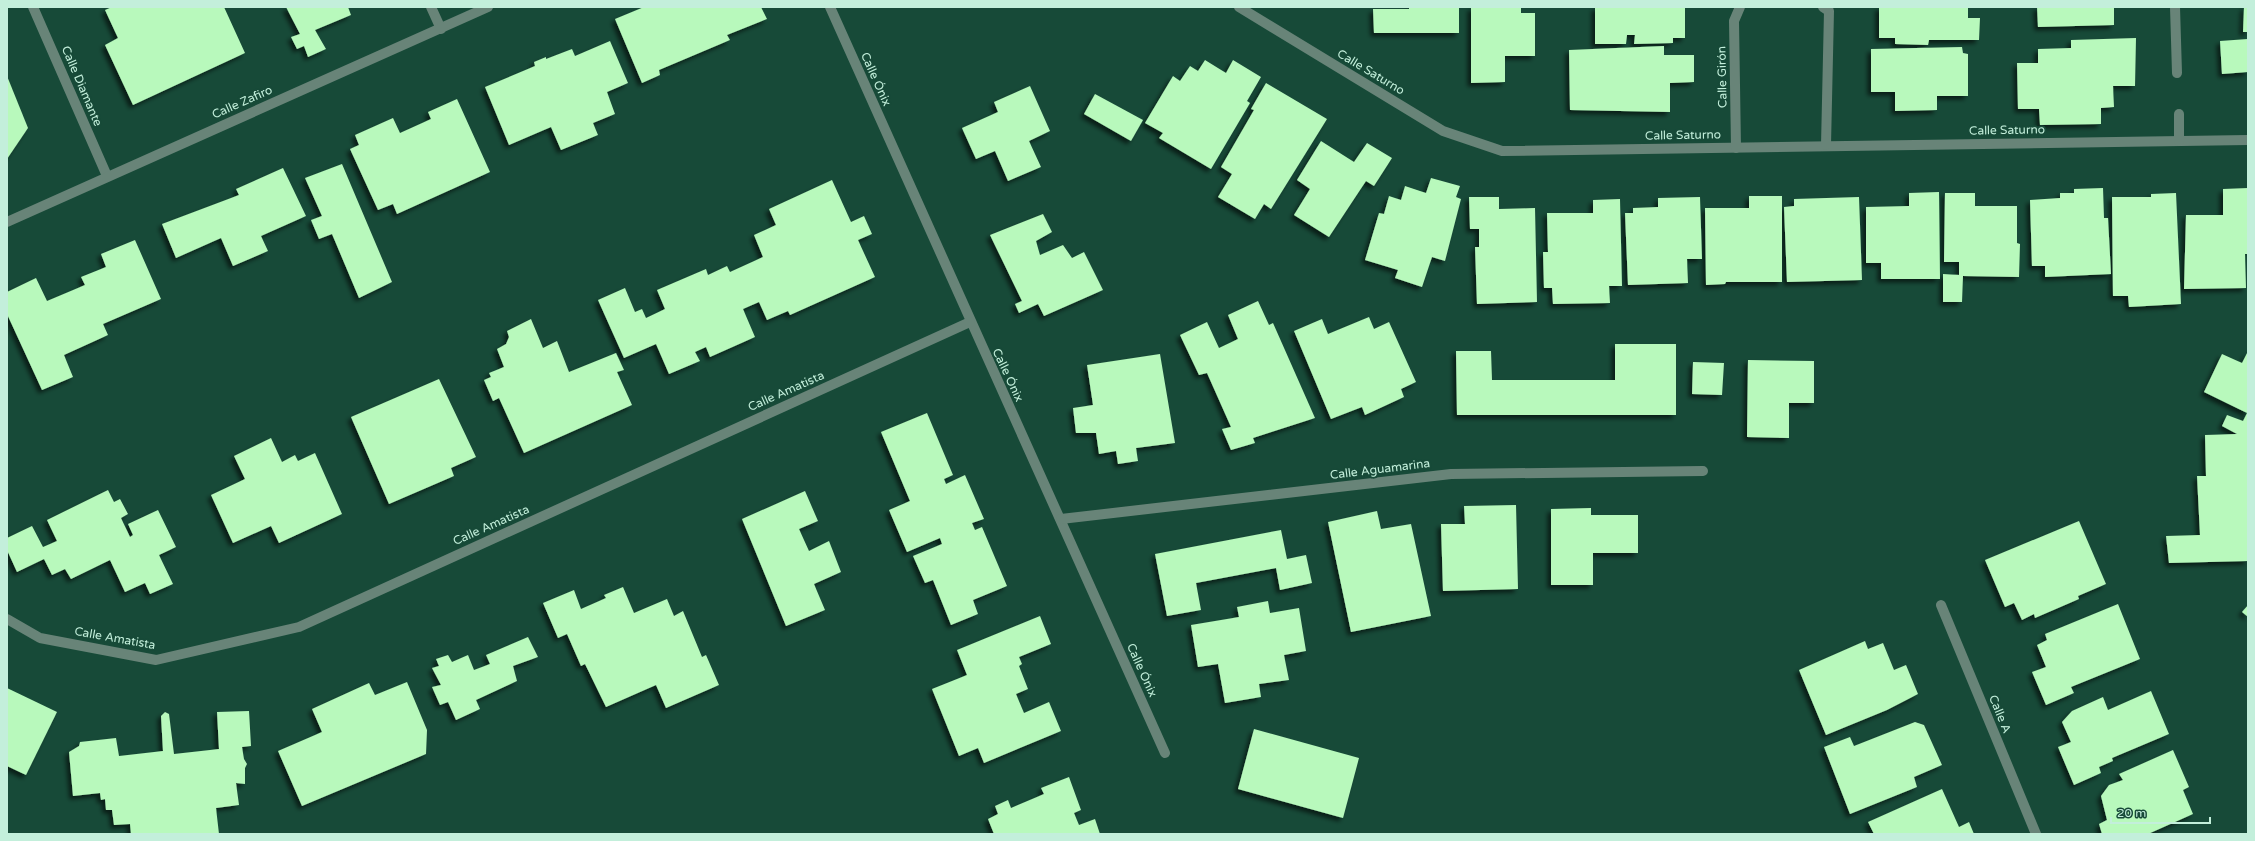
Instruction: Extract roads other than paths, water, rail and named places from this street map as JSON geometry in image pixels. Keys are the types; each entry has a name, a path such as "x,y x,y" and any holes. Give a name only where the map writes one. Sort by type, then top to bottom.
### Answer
{"street":[{"name":"Calle Diamante","path":"34,7 107,176"},
{"path":"431,7 441,29"},
{"name":"Calle Zafiro","path":"7,222 488,7"},
{"name":"Calle Ónix","path":"830,7 970,322 1061,519 1165,752"},
{"name":"Calle Saturno","path":"1239,7 1443,132 1502,151 1736,148 1826,145 2248,140"},
{"name":"Calle Girón","path":"1736,148 1734,21 1740,7"},
{"path":"1823,7 1829,11 1826,145"},
{"path":"2175,7 2176,73"},
{"path":"2179,114 2179,141"},
{"name":"Calle Amatista","path":"7,619 40,638 156,660 299,627 970,322"},
{"name":"Calle Aguamarina","path":"1061,519 1451,474 1703,470"},
{"name":"Calle A","path":"1941,605 2036,834"}]}
